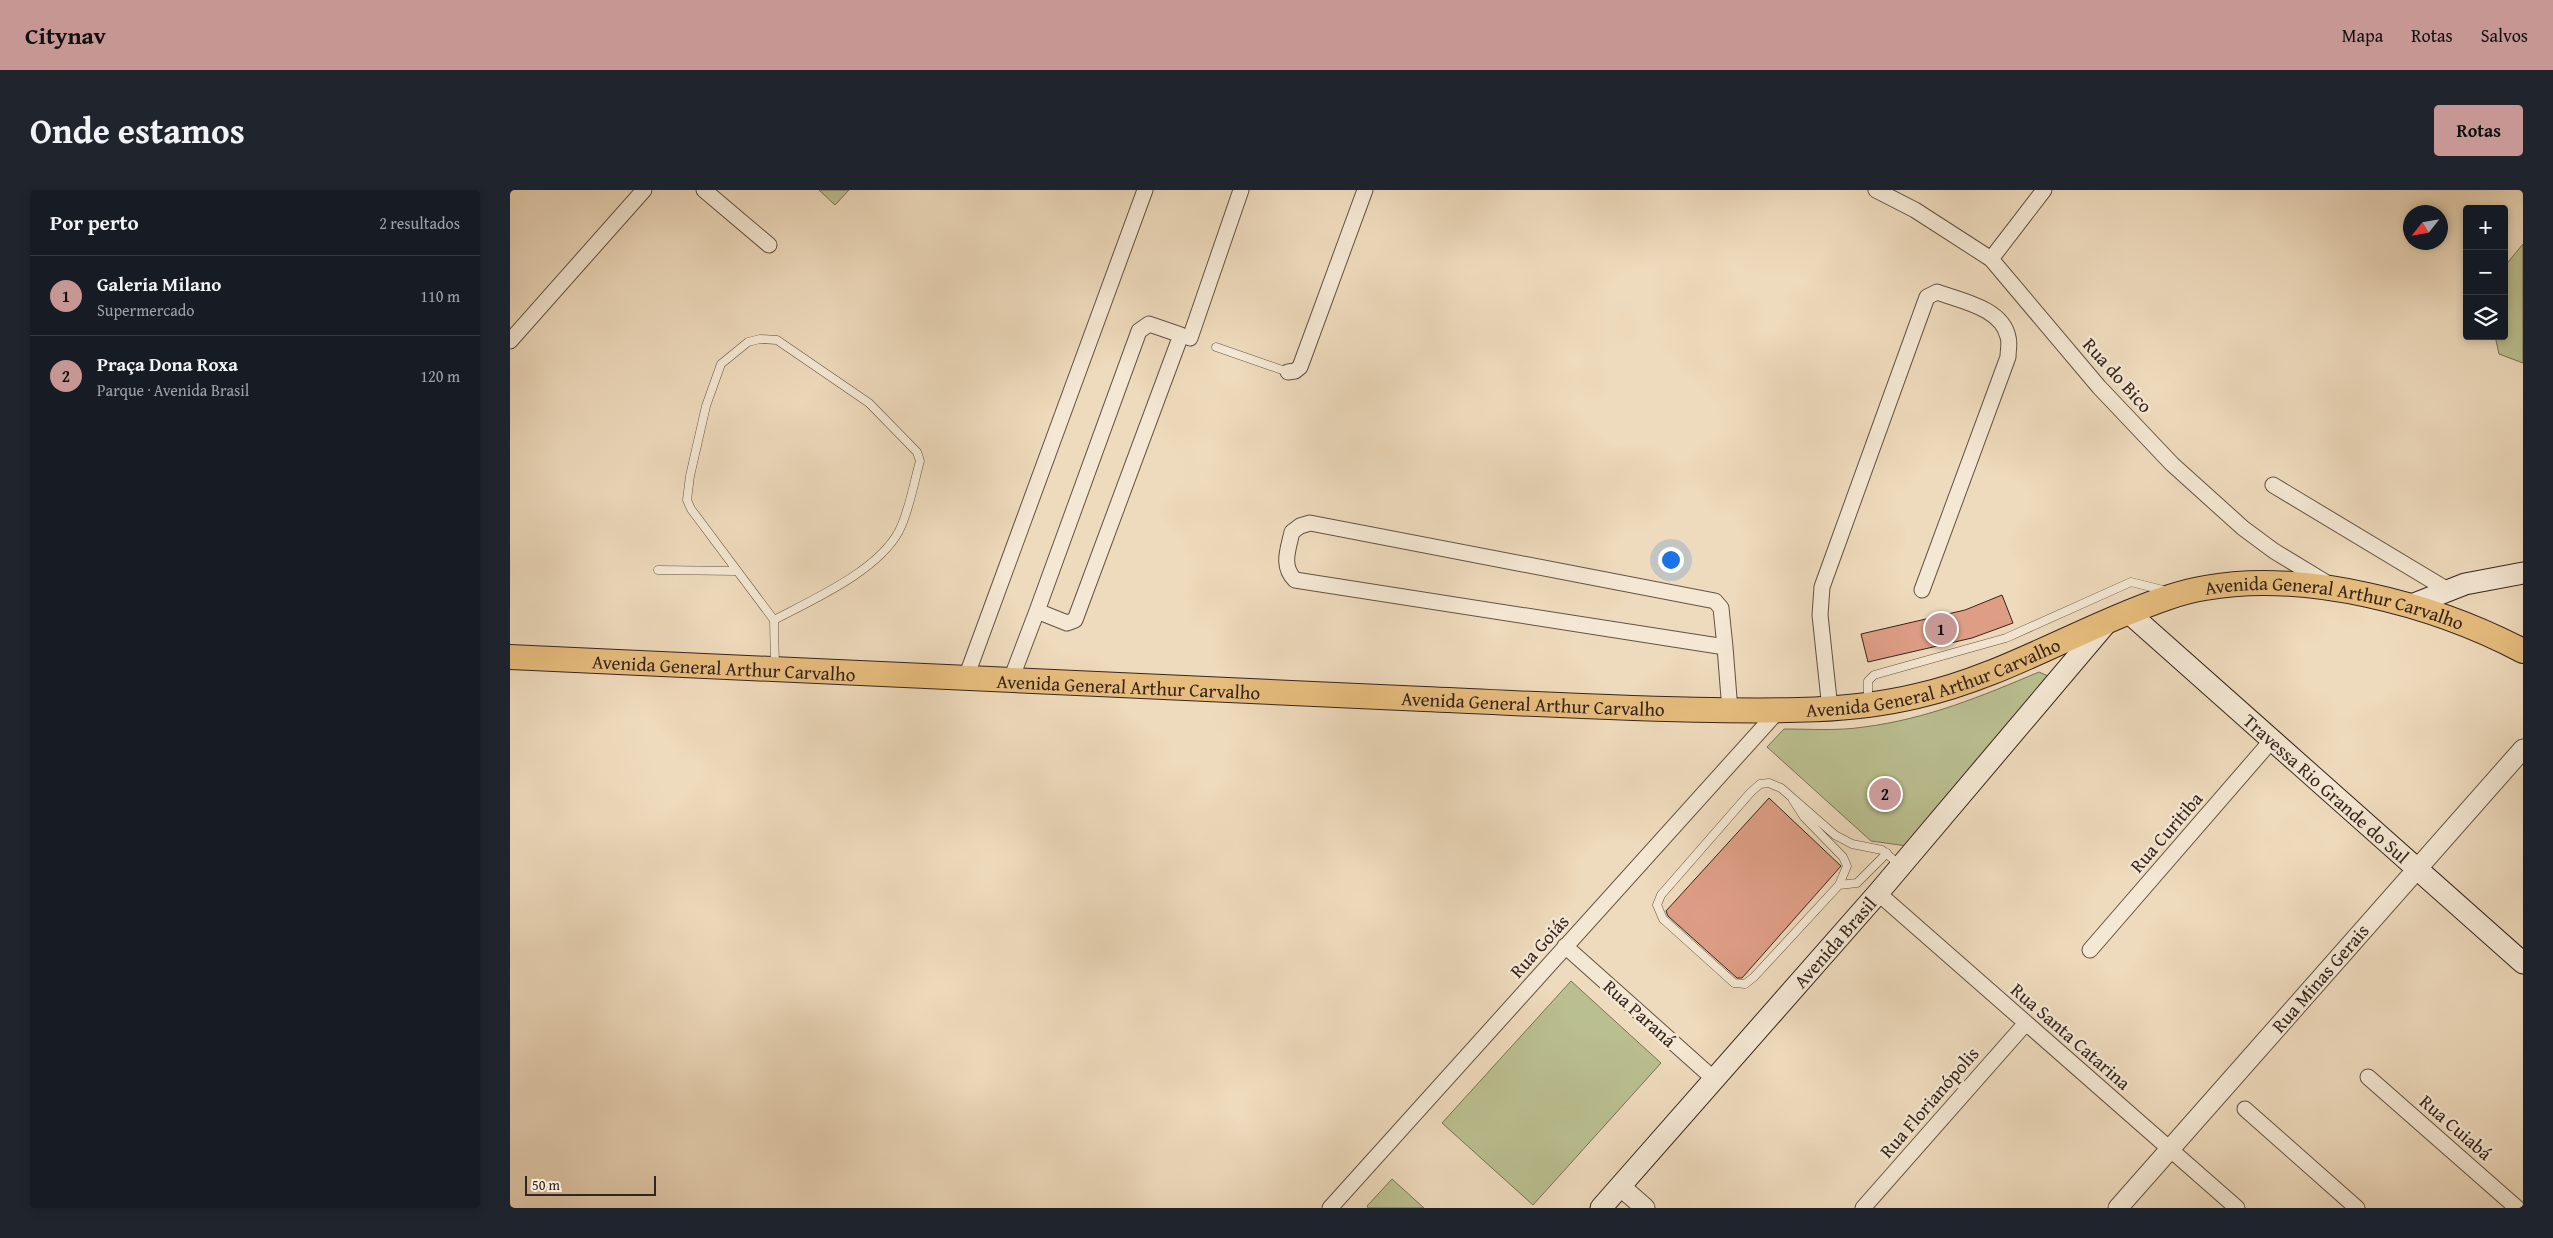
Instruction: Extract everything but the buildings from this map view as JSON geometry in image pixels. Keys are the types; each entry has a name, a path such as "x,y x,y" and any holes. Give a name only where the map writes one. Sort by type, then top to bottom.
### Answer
{"main road":[{"path":"2409,606 2456,587 2523,573"},
{"name":"Avenida General Arthur Carvalho","path":"510,657 1010,682 1730,711 1830,710 1917,696 1965,682 2119,617 2179,594 2227,584 2333,588 2444,616 2486,631 2523,651"},
{"path":"2444,616 2456,587"},
{"name":"Avenida Brasil","path":"1601,1208 1878,893 1894,860 2064,674 2119,617"},
{"name":"Travessa Rio Grande do Sul","path":"2119,617 2272,740 2523,963"},
{"path":"2054,645 2063,664 2064,674"}],"street":[{"path":"510,341 644,190"},
{"path":"704,190 769,245"},
{"path":"965,680 1145,190"},
{"path":"1190,338 1241,190"},
{"path":"1288,372 1296,371 1300,367 1365,190"},
{"name":"Rua do Bico","path":"1876,190 1915,210 1991,259 2099,387 2172,464 2244,528 2274,551 2333,588"},
{"path":"1991,259 2044,190"},
{"path":"1830,710 1820,615 1822,588 1926,297 1937,292 1988,311 2000,321 2009,338 2008,357 1922,590"},
{"path":"1010,682 1140,331 1149,324 1181,335 1075,620 1067,623 1037,610"},
{"path":"2273,485 2456,587"},
{"path":"1725,647 1295,580 1288,573 1285,566 1292,532 1300,526 1310,523 1715,601 1721,608 1725,647 1730,711"},
{"name":"Rua Goiás","path":"1339,1205 1565,946 1778,711"},
{"name":"Rua Curitiba","path":"2090,950 2272,740"},
{"name":"Rua Minas Gerais","path":"2118,1208 2523,749"},
{"name":"Rua Santa Catarina","path":"1878,893 2236,1208"},
{"name":"Rua Paraná","path":"1565,946 1714,1079"},
{"name":"Rua Florianópolis","path":"1863,1208 2026,1023"},
{"name":"Rua Cuiabá","path":"2368,1077 2517,1208"},
{"path":"2245,1109 2357,1208"},
{"path":"1620,1186 1646,1208"}],"lane":[{"path":"774,620 847,582 883,550 898,532 920,461 917,452 869,403 777,340 760,338 748,342 721,364 706,406 687,490 687,500 691,509 774,620 775,670"},
{"path":"1216,347 1288,372"},
{"path":"658,570 737,571"},
{"path":"1869,704 1868,681 1874,675 2006,638 2131,582 2179,594"},
{"path":"1793,800 1804,817 1843,857 1847,866 1839,884 1754,977 1745,984 1734,983 1664,919 1657,910 1661,895 1750,792 1760,784 1769,783 1781,788 1793,800 1819,819 1835,835 1852,844 1874,848 1894,860 1857,883 1839,884"}],"green space":[{"path":"819,190 849,190 835,205"},
{"path":"2523,244 2523,363 2499,354 2496,340 2508,340 2508,262"},
{"path":"2039,672 2048,676 1907,846 1871,841 1767,747 1784,729 1854,728 1910,718 1954,706"},
{"path":"1571,981 1661,1063 1533,1205 1442,1123"},
{"path":"1392,1179 1424,1208 1368,1208 1367,1206"}],"place":[{"name":"Galeria Milano","path":"1941,629"},
{"name":"Praça Dona Roxa","path":"1885,794"}]}
